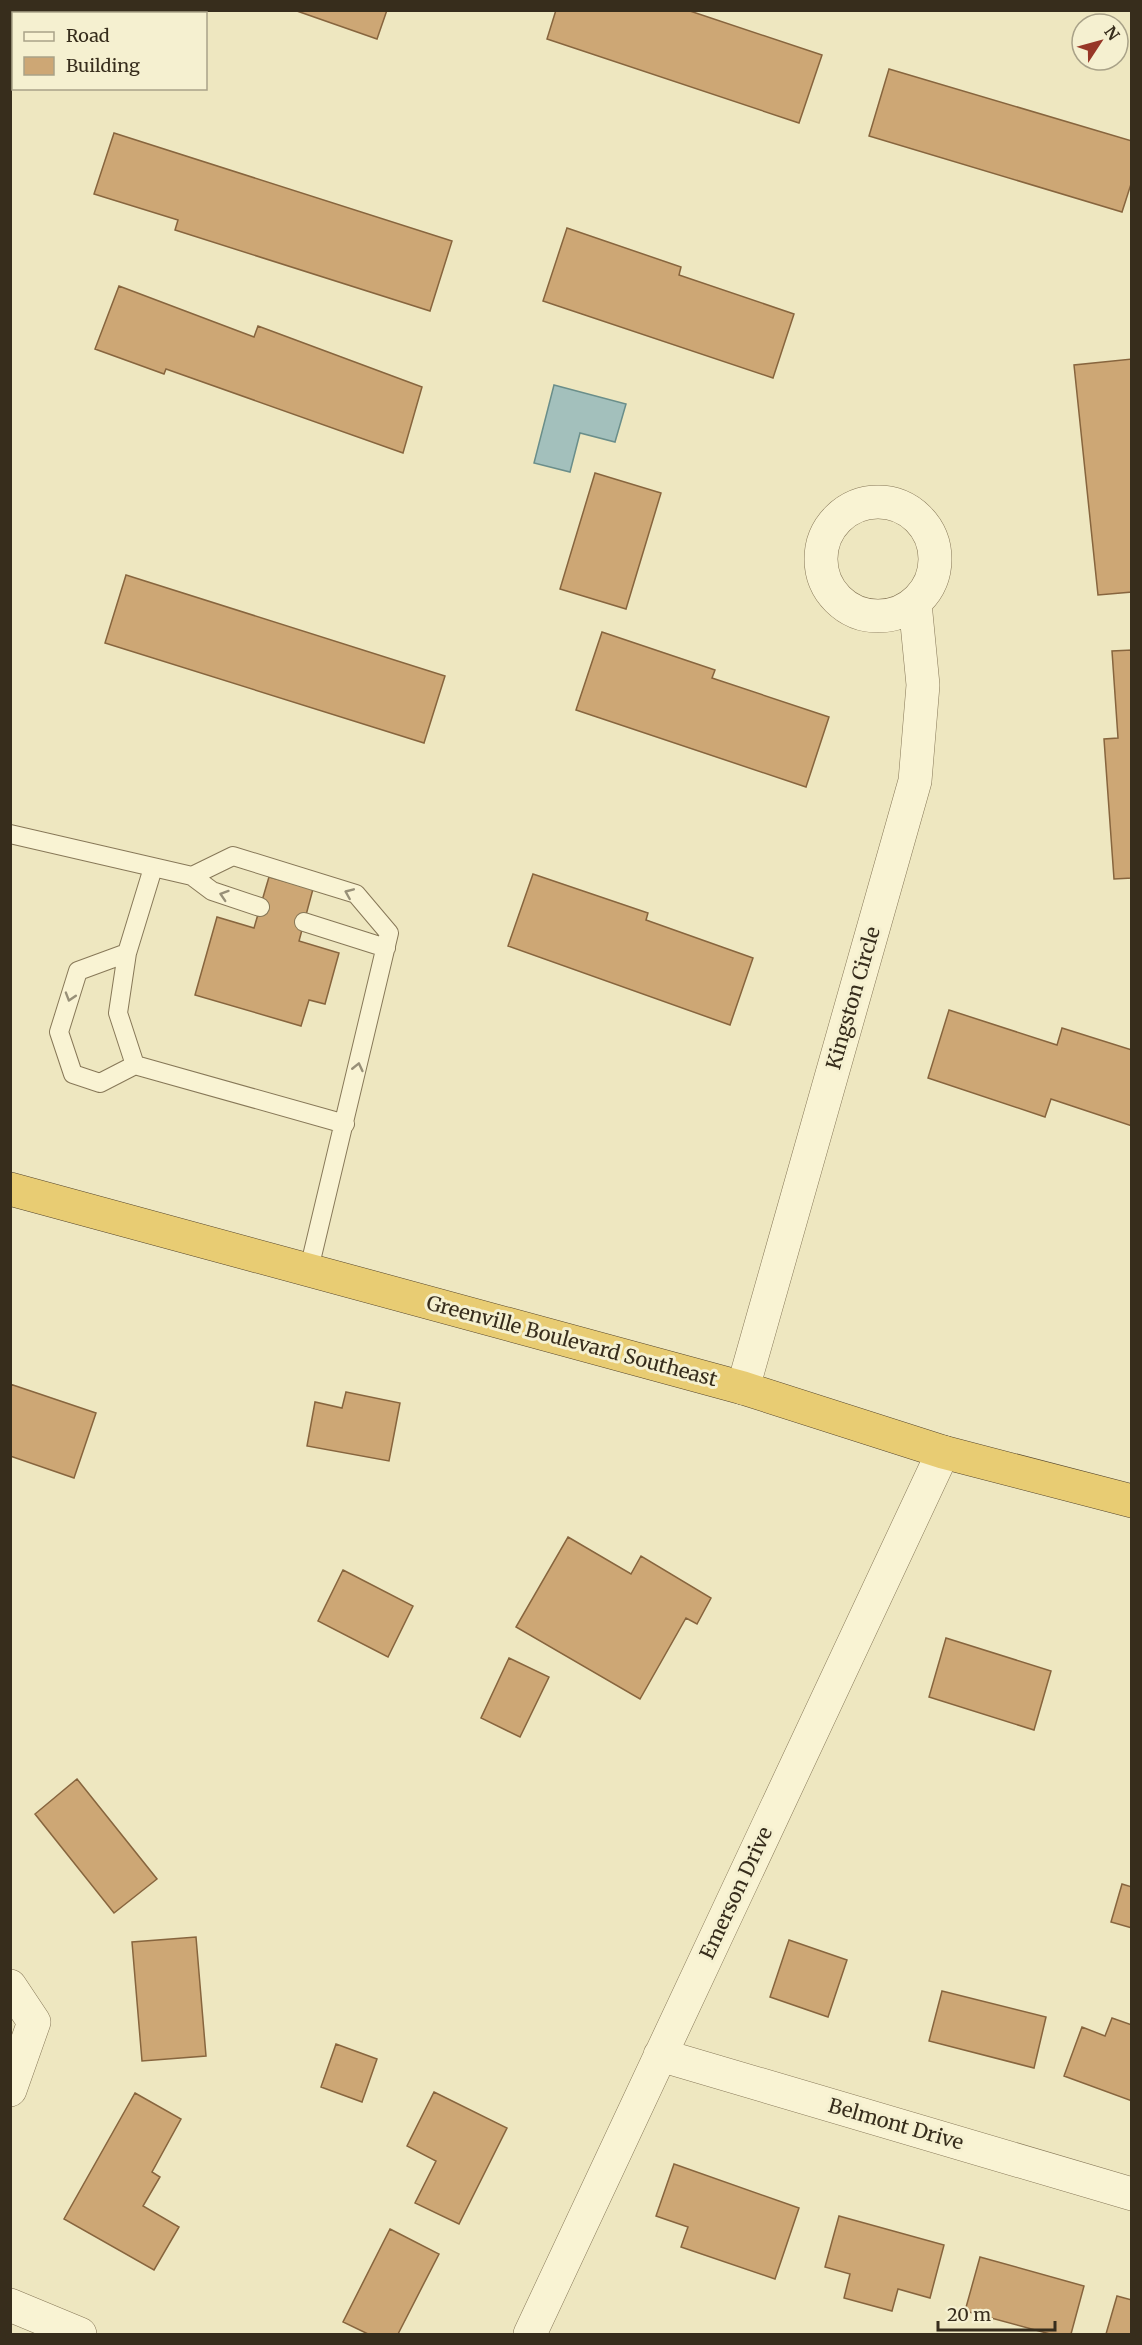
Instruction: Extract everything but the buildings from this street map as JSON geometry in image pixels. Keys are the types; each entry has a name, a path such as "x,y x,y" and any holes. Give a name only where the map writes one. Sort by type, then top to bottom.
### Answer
{"highway":[{"name":"Greenville Boulevard Southeast","path":"10,1189 743,1388 943,1452 1131,1501"}],"street":[{"name":"Kingston Circle","path":"743,1388 915,781 923,685 915,603"},
{"name":"Emerson Drive","path":"530,2334 943,1452"},
{"path":"10,1986 34,2022 10,2090"},
{"name":"Belmont Drive","path":"660,2055 1131,2194"},
{"path":"10,2305 80,2334"}],"lane":[{"path":"10,834 192,876 212,891 260,907"},
{"path":"192,876 232,856 356,894 389,933 309,1269"},
{"path":"135,1065 118,1013 127,953 153,868"},
{"path":"304,922 386,948"},
{"path":"127,953 78,971 58,1032 73,1074 100,1083 135,1065 345,1124"}],"water":[{"path":"554,385 626,404 615,442 580,433 570,472 534,463"}]}
